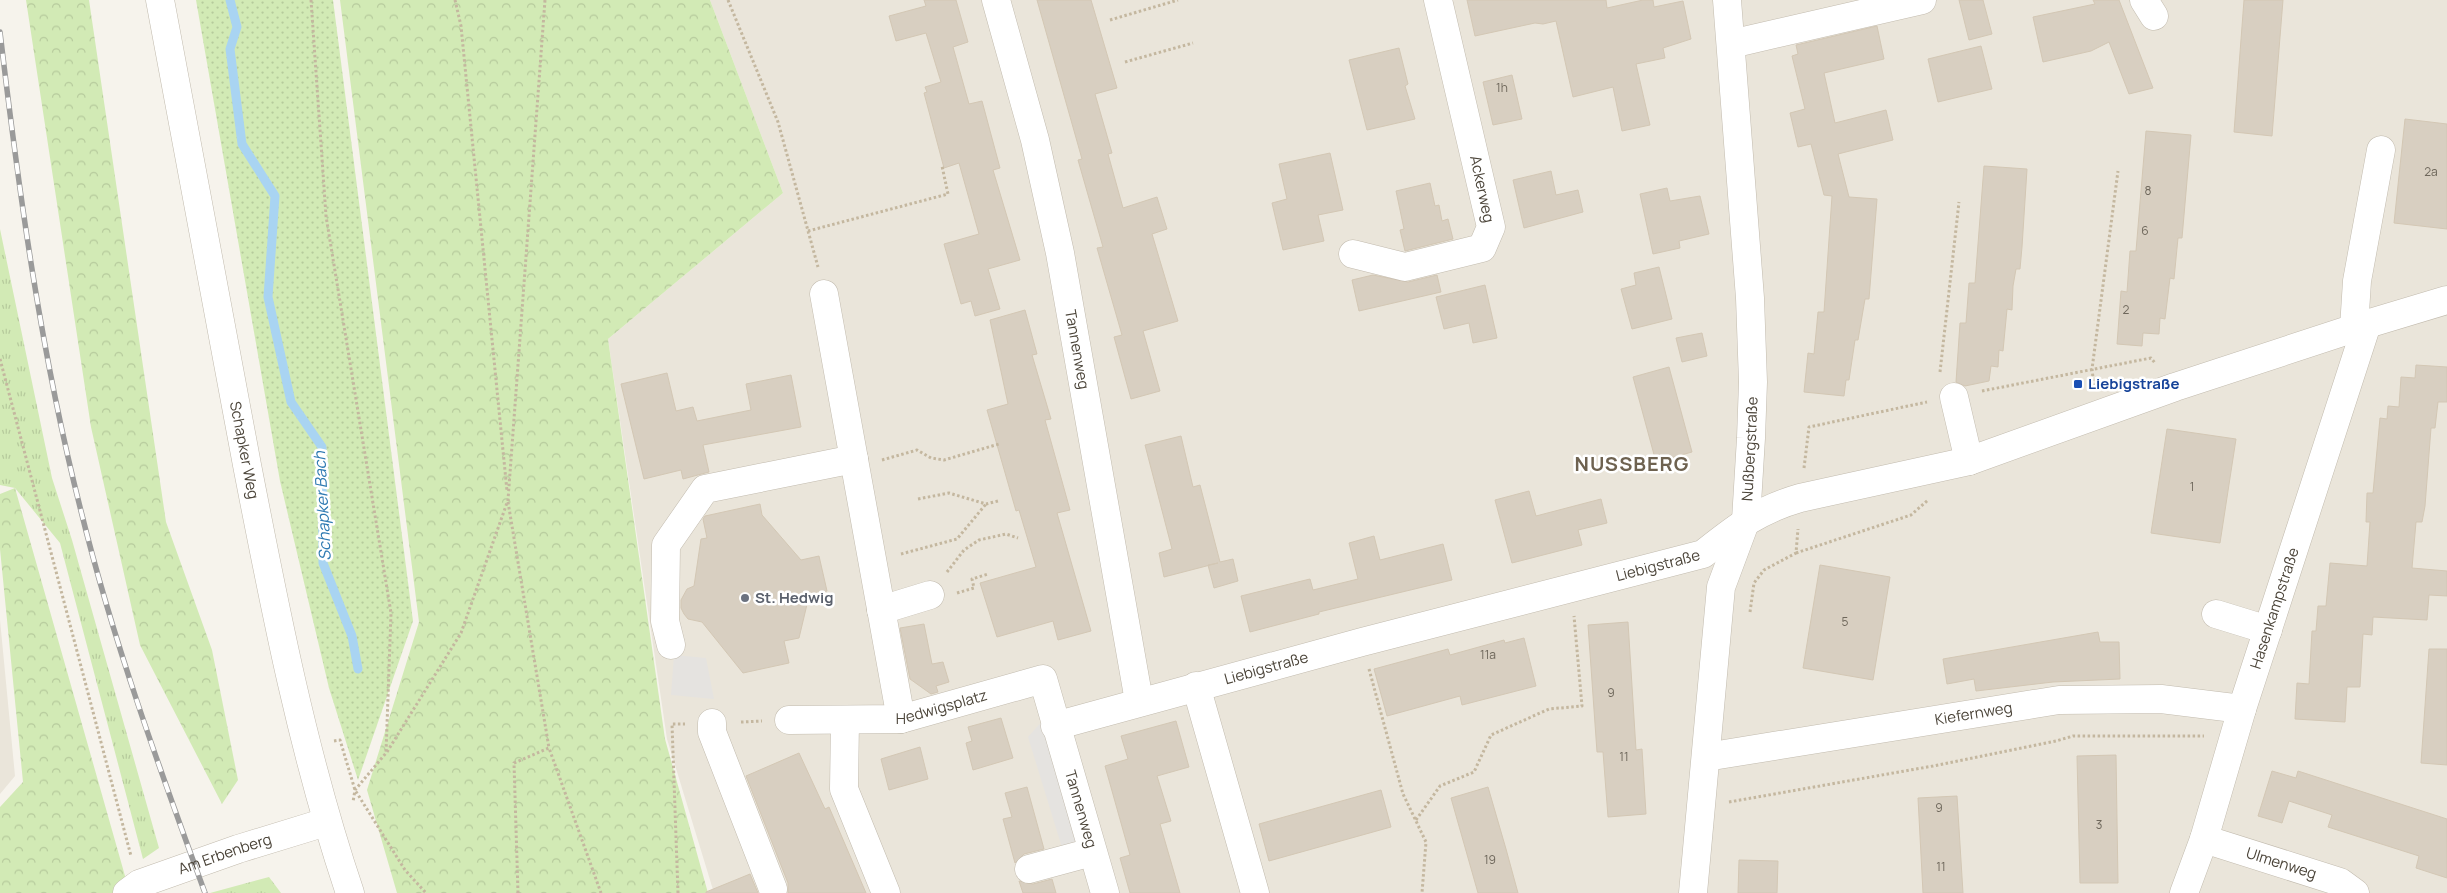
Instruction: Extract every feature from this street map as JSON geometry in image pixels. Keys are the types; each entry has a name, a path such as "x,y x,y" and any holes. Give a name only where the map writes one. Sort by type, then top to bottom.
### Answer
{"street":[{"name":"Schapker Weg","path":"160,0 264,553 306,747 326,822 350,893"},
{"name":"Tannenweg","path":"996,0 1035,140 1060,253 1139,701"},
{"name":"Ackerweg","path":"1353,254 1405,267 1482,248 1491,227 1438,0"},
{"name":"Nußbergstraße","path":"1693,893 1721,586 1746,520 1752,372 1750,298 1727,0"},
{"path":"1731,44 1922,0"},
{"name":"Hasenkampstraße","path":"2184,893 2204,839 2360,326 2357,281 2381,150"},
{"path":"824,294 864,460 881,610 901,719"},
{"name":"Liebigstraße","path":"1055,726 1139,701 1702,554 1746,520 1772,506 1800,498 1970,461 2097,415 2360,326 2447,300"},
{"path":"1946,389 1970,461"},
{"path":"671,645 665,621 666,545 705,489 864,460"},
{"path":"881,610 934,594"},
{"path":"2216,614 2268,630"},
{"name":"Hedwigsplatz","path":"789,720 901,719 1043,679 1055,726"},
{"path":"1196,686 1255,893"},
{"name":"Kiefernweg","path":"1706,757 2059,700 2161,700 2242,709"},
{"path":"845,720 844,789 886,893"},
{"path":"712,723 712,732 773,889"},
{"name":"Tannenweg","path":"1055,726 1105,893"},
{"name":"Am Erbenberg","path":"133,888 238,848 326,822"},
{"name":"Ulmenweg","path":"2204,839 2340,882 2354,893"},
{"path":"1029,869 1092,852"}],"path":[{"path":"311,0 326,216 391,613 386,752"},
{"path":"455,0 461,26 508,500 549,748 601,893"},
{"path":"426,893 405,870 355,790 386,752 461,633 508,500 545,0"},
{"path":"728,0 778,122 824,294"},
{"path":"1110,20 1178,0"},
{"path":"1125,62 1193,43"},
{"path":"808,231 948,194 942,166"},
{"path":"2097,415 2092,369 2118,171"},
{"path":"1946,389 1959,202"},
{"path":"0,359 133,888"},
{"path":"864,460 917,450 931,458 944,460 999,444"},
{"path":"1748,620 1754,583 1764,570 1796,553 1911,515 1939,491 1936,468"},
{"path":"918,499 949,493 986,504 998,501"},
{"path":"1796,553 1800,498"},
{"path":"896,556 957,539 986,504"},
{"path":"934,594 942,579 964,550 979,540 1006,534 1018,538"},
{"path":"934,594 946,591 952,594 974,588 972,579 988,574"},
{"path":"1416,820 1440,786 1474,772 1491,735 1549,709 1582,706 1572,588"},
{"path":"1362,642 1403,794 1426,842 1422,893"},
{"path":"1702,806 1933,766 2056,741 2072,736 2234,736"},
{"path":"518,893 514,763 549,748"}],"shaded area":[{"path":"710,0 2447,0 2447,893 714,893 667,739 608,339 783,193"},
{"path":"0,620 15,776 0,794"},
{"path":"674,655 706,658 714,699 671,695"},
{"path":"1045,718 1080,842 1064,854 1028,737"}],"green space":[{"path":"26,0 89,0 166,522 212,650 238,780 222,804 140,645 91,427"},
{"path":"196,0 333,0 413,621 358,780 329,688 280,481"},
{"path":"340,0 710,0 783,193 608,339 665,739 708,893 397,893 367,790 419,622"},
{"path":"0,229 52,478 72,540 159,848 143,859 60,543 15,488 0,485"},
{"path":"15,488 129,890 125,893 0,893 0,807 23,782 0,549 0,494"},
{"path":"269,877 281,893 210,893"}],"building":[{"path":"924,0 956,0 968,42 953,47 969,104 982,101 1000,168 993,170 1020,260 988,269 1000,309 975,316 971,301 961,304 944,244 979,234 959,163 944,168 924,93 927,92 925,87 941,82 926,33 896,41 889,16 926,6"},
{"path":"1037,0 1091,0 1117,88 1095,94 1112,153 1108,154 1123,208 1157,197 1167,229 1152,234 1178,321 1143,331 1160,391 1131,399 1114,337 1122,335 1097,248 1103,247 1078,160 1082,159"},
{"path":"1467,0 1606,0 1607,8 1643,0 1653,0 1654,7 1683,1 1691,39 1663,48 1665,58 1636,64 1650,125 1622,131 1613,87 1573,97 1556,21 1543,24 1535,23 1475,36"},
{"path":"1959,0 1983,0 1992,34 1969,40"},
{"path":"2093,0 2119,0 2153,88 2129,94 2109,42 2091,51 2043,62 2033,17 2095,4"},
{"path":"2244,0 2283,0 2272,136 2234,132"},
{"path":"1877,26 1884,59 1824,73 1835,123 1886,110 1893,140 1838,154 1849,197 1877,199 1869,299 1865,299 1858,340 1855,340 1849,380 1846,380 1844,396 1804,392 1808,353 1814,354 1818,312 1824,312 1832,196 1824,195 1811,144 1798,147 1790,113 1805,109 1792,56 1798,54 1796,45"},
{"path":"1981,46 1992,89 1938,102 1928,59"},
{"path":"1399,48 1408,84 1405,86 1415,119 1367,130 1349,60"},
{"path":"1512,75 1522,119 1493,125 1483,82"},
{"path":"2405,119 2447,124 2447,229 2394,223"},
{"path":"2146,131 2191,135 2182,238 2178,238 2174,279 2170,278 2165,319 2160,318 2159,334 2143,333 2142,346 2117,344 2121,291 2127,292 2130,251 2136,251"},
{"path":"1330,153 1343,210 1318,215 1324,241 1283,250 1272,203 1287,199 1279,164"},
{"path":"1984,166 2027,169 2022,247 2020,269 2016,269 2013,286 2012,310 2007,309 2003,351 1999,350 1998,367 1991,366 1989,381 1965,386 1956,382 1960,323 1966,323 1969,283 1975,283"},
{"path":"1551,171 1556,195 1578,190 1583,212 1524,228 1513,180"},
{"path":"1430,183 1435,206 1439,205 1442,221 1448,219 1453,239 1405,251 1400,230 1404,229 1396,191"},
{"path":"1667,188 1670,201 1700,196 1709,234 1679,241 1680,248 1653,254 1640,194"},
{"path":"1659,267 1672,319 1632,329 1621,289 1636,285 1634,273"},
{"path":"1373,275 1408,282 1437,275 1441,292 1359,311 1352,280"},
{"path":"1485,285 1497,338 1473,343 1469,323 1444,329 1436,297"},
{"path":"1025,310 1037,354 1032,355 1051,419 1045,420 1070,510 1057,513 1091,631 1058,640 1053,621 997,637 980,583 1036,567 1019,510 1016,511 987,410 1008,404 990,320"},
{"path":"1702,333 1707,356 1682,362 1676,338"},
{"path":"2416,365 2447,367 2447,402 2438,402 2435,428 2431,428 2425,506 2422,522 2416,522 2412,568 2447,571 2447,596 2429,595 2427,620 2373,617 2372,635 2363,634 2360,687 2347,687 2345,722 2295,719 2297,683 2309,684 2312,631 2316,631 2318,606 2326,606 2330,563 2367,566 2370,522 2366,522 2367,493 2373,493 2380,418 2387,419 2388,406 2399,407 2401,377 2415,378"},
{"path":"1669,367 1692,452 1656,462 1633,377"},
{"path":"667,373 676,411 693,407 697,421 751,410 746,384 791,375 801,427 703,445 709,472 683,479 681,470 644,479 621,384"},
{"path":"2167,429 2236,439 2220,543 2151,533"},
{"path":"1181,436 1193,487 1200,485 1220,562 1233,559 1238,581 1214,588 1208,566 1164,577 1159,553 1172,549 1145,445"},
{"path":"1529,491 1536,516 1601,499 1607,523 1578,530 1582,545 1512,563 1495,500"},
{"name":"St. Hedwig","path":"760,504 762,515 801,560 819,556 827,591 809,596 799,638 784,641 789,663 743,673 702,622 688,619 681,608 681,600 687,589 694,586 701,539 707,538 703,519 705,516"},
{"path":"1374,536 1380,560 1443,544 1452,580 1319,612 1319,614 1250,632 1241,596 1310,579 1313,590 1358,579 1349,543"},
{"path":"1820,565 1890,577 1873,680 1803,668"},
{"path":"1628,622 1636,750 1642,749 1646,814 1608,817 1603,752 1597,752 1588,625"},
{"path":"924,624 932,664 943,662 949,682 936,686 938,692 931,694 910,679 900,628"},
{"path":"2098,632 2100,642 2119,642 2120,679 2053,682 1976,691 1974,679 1947,684 1943,659"},
{"path":"1524,638 1536,686 1462,705 1460,696 1387,716 1374,669 1448,649 1450,655 1504,640 1505,643"},
{"path":"2429,649 2447,649 2447,765 2421,763"},
{"path":"1001,718 1013,758 973,770 966,743 972,741 968,727"},
{"path":"1176,721 1189,767 1157,776 1171,821 1160,824 1180,893 1130,893 1120,858 1130,855 1105,766 1128,759 1121,736"},
{"path":"920,747 928,779 889,790 881,759"},
{"path":"799,753 825,809 829,807 866,893 788,893 788,883 746,776"},
{"path":"2116,755 2118,883 2080,883 2077,756"},
{"path":"2272,771 2296,778 2298,771 2447,819 2447,878 2416,868 2419,856 2328,827 2332,815 2289,801 2282,823 2258,816"},
{"path":"1027,787 1044,849 1024,854 1015,863 1003,819 1012,817 1005,793"},
{"path":"1488,787 1518,893 1478,893 1451,798"},
{"path":"1381,790 1391,827 1269,861 1259,824"},
{"path":"1957,796 1963,893 1923,893 1918,798"},
{"path":"1739,860 1778,861 1777,893 1738,893"},
{"path":"750,874 758,893 706,893 706,892"},
{"path":"1052,879 1056,893 1023,893 1019,881 1033,884"}],"waterway":[{"name":"Schapker Bach","path":"230,0 237,27 230,49 242,144 275,196 268,297 291,402 322,447 323,563 352,636 358,669"}],"railway":[{"path":"0,32 23,213 43,333 54,393 81,511 122,656 205,893"}],"place":[{"name":"Liebigstraße","path":"2078,384"},
{"name":"St. Hedwig","path":"745,598"}],"district":[{"name":"NUSSBERG","path":"1632,464"}]}
